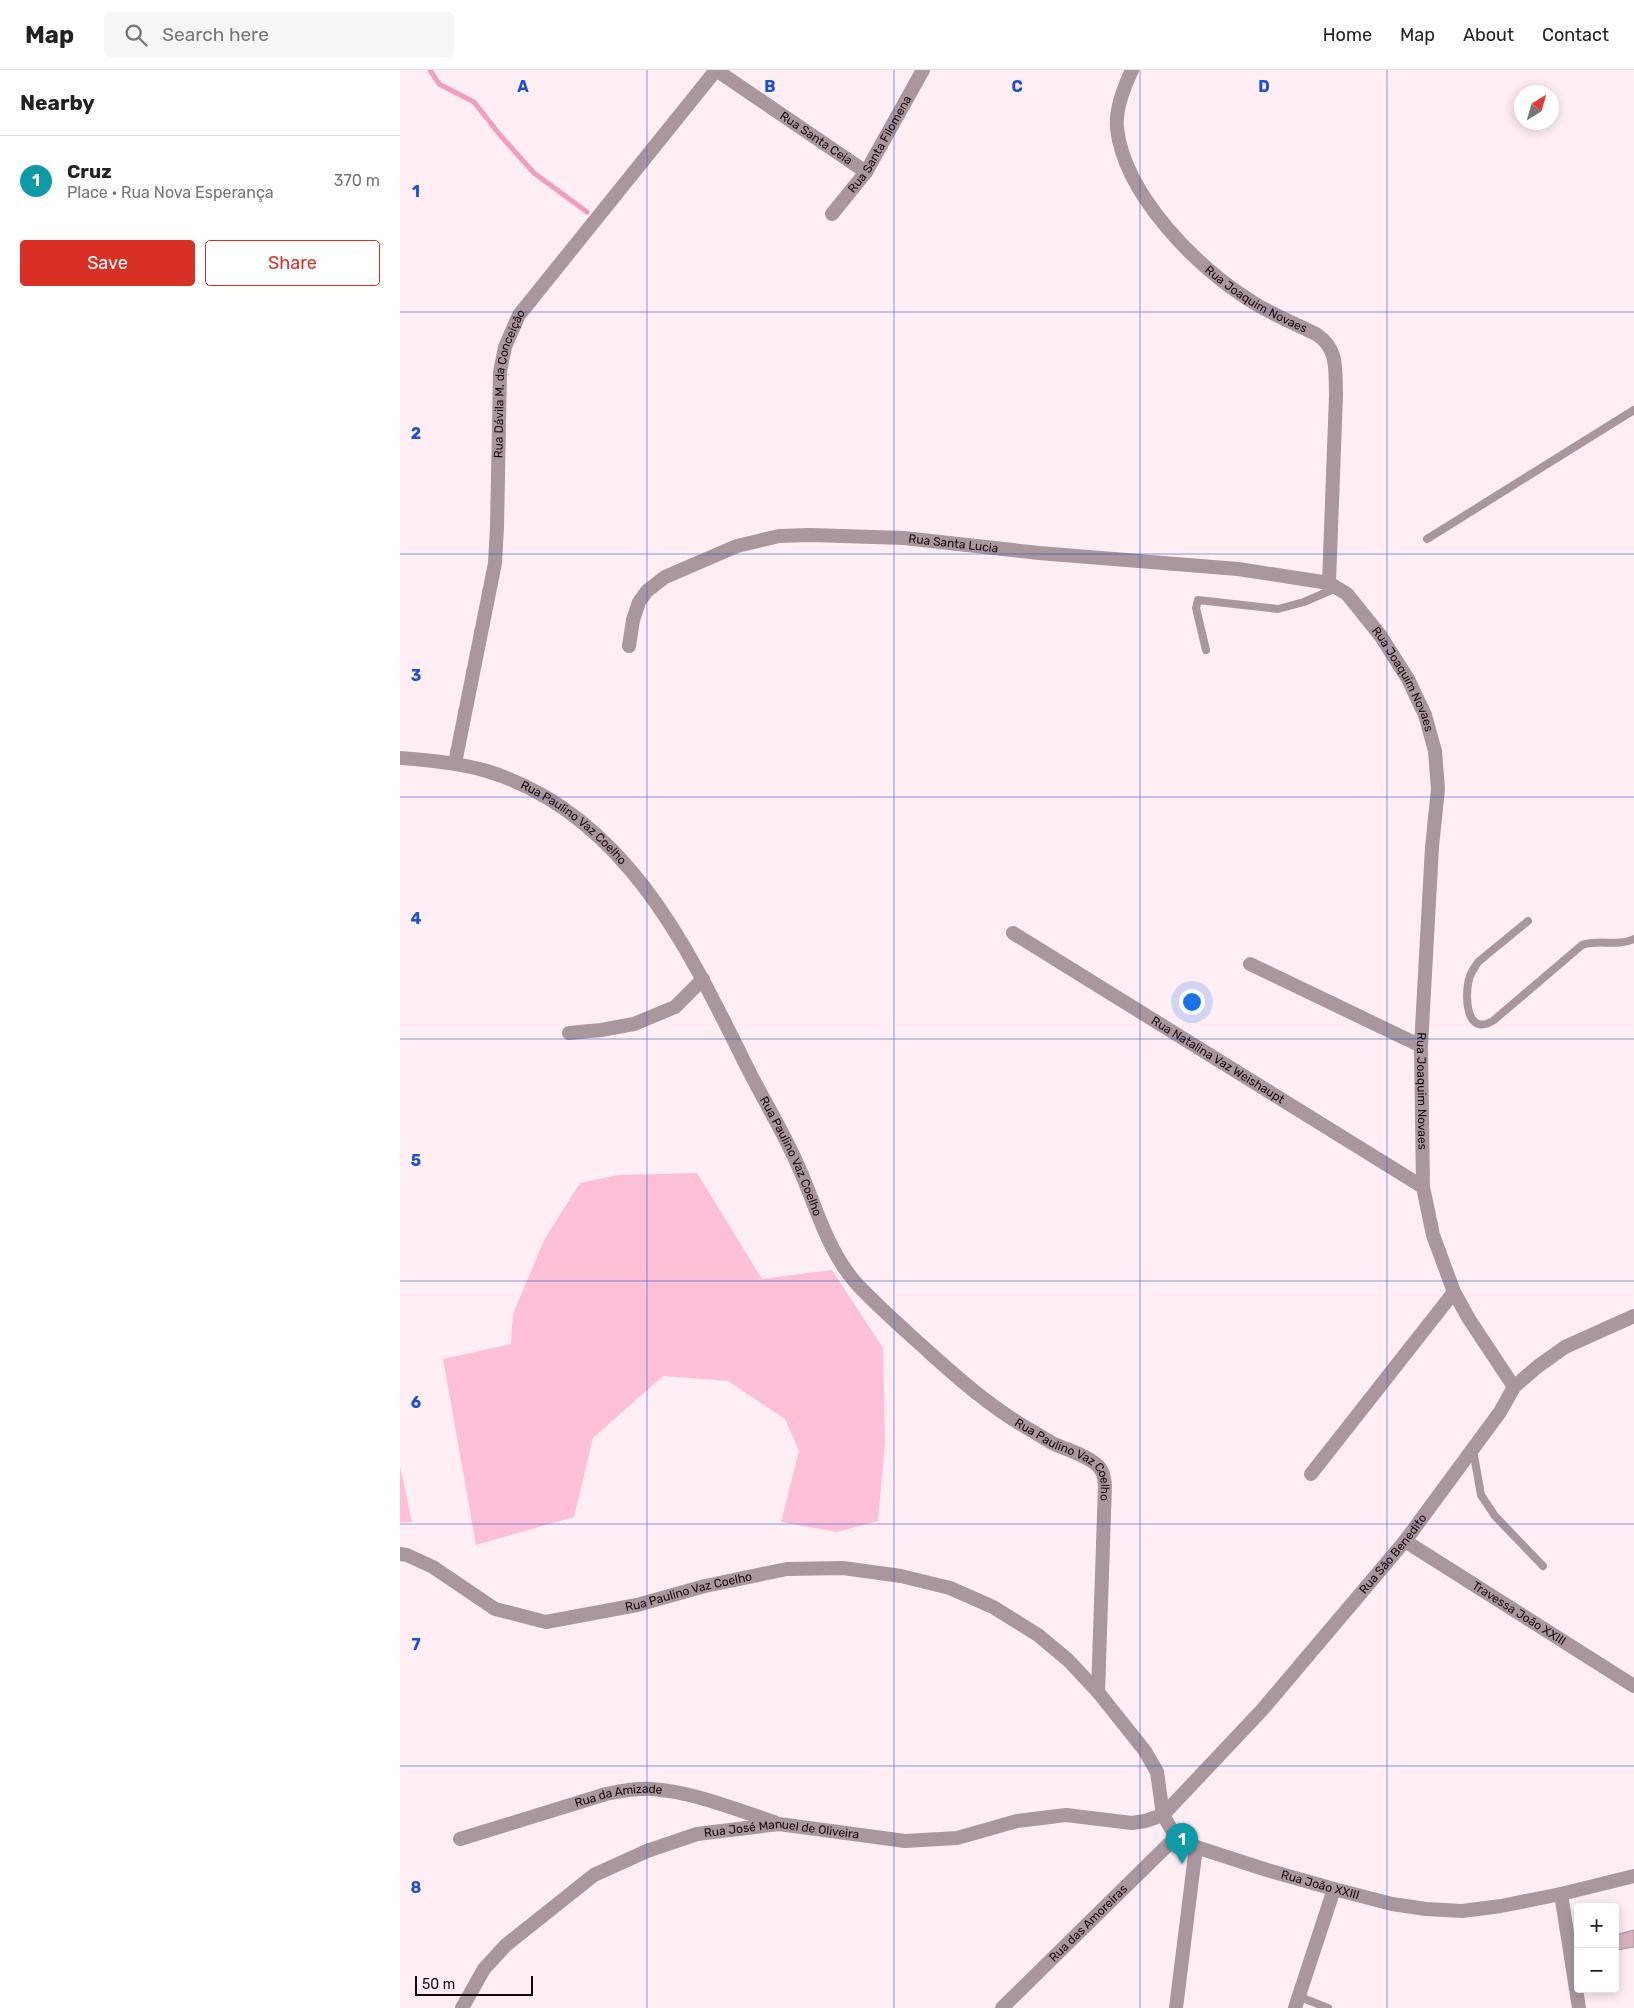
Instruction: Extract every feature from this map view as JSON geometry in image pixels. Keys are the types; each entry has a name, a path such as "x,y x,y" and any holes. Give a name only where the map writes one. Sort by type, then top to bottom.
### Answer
{"street":[{"name":"Rua Santa Ceia","path":"716,70 866,172"},
{"name":"Rua Dávila M. da Conceição","path":"455,764 495,563 500,372 505,347 520,314 716,70"},
{"name":"Rua Santa Filomena","path":"832,214 866,172 923,70"},
{"name":"Rua Joaquim Novaes","path":"1132,70 1119,101 1116,126 1121,148 1139,189 1162,221 1211,273 1251,302 1316,334 1325,340 1332,350 1336,365 1332,585 1347,594 1380,636 1408,680 1425,715 1435,752 1438,789 1432,856 1421,1046 1422,1187 1433,1235 1454,1292 1514,1387"},
{"name":"Rua Santa Lucia","path":"629,646 633,620 640,602 647,591 665,577 737,546 778,536 811,535 904,538 1039,553 1238,569 1332,585"},
{"name":"Rua Paulino Vaz Coelho","path":"400,758 455,764 491,772 529,788 570,812 601,838 632,869 666,918 703,979 795,1159 834,1252 854,1280 876,1304 963,1383 1008,1418 1092,1461 1100,1467 1105,1484 1098,1692"},
{"name":"Rua Natalina Vaz Weishaupt","path":"1013,933 1422,1187"},
{"path":"1250,964 1421,1046"},
{"path":"569,1032 601,1030 634,1024 676,1006 703,979"},
{"path":"1310,1474 1454,1292"},
{"name":"Rua São Benedito","path":"1163,1815 1262,1710 1405,1541 1500,1412 1514,1387 1536,1366 1565,1347 1634,1316"},
{"name":"Travessa João XXIII","path":"1405,1541 1634,1686"},
{"name":"Rua Paulino Vaz Coelho","path":"400,1554 408,1555 433,1567 495,1609 546,1622 637,1605 705,1586 787,1569 843,1568 901,1576 950,1588 993,1606 1053,1647 1098,1692"},
{"path":"1098,1692 1145,1751 1155,1768 1163,1815 1176,1837"},
{"name":"Rua da Amizade","path":"460,1838 606,1794 631,1789 652,1789 703,1799 779,1824"},
{"name":"Rua José Manuel de Oliveira","path":"462,2008 484,1969 506,1945 594,1875 647,1851 697,1834 779,1824 905,1841 957,1838 1017,1821 1066,1815 1132,1823 1163,1815"},
{"name":"Rua João XXIII","path":"1176,1837 1196,1847 1267,1870 1392,1904 1426,1909 1462,1911 1501,1906 1634,1876"},
{"name":"Rua das Amoreiras","path":"1002,2008 1176,1837"},
{"path":"1176,2008 1196,1847"},
{"path":"1297,2002 1334,1889"},
{"path":"1561,1894 1579,2008"}],"lane":[{"path":"1427,539 1634,410"},
{"path":"1206,650 1196,608 1198,600 1278,608 1304,602 1332,585"},
{"path":"1528,921 1473,968 1469,977 1466,1001 1469,1014 1478,1023 1484,1025 1494,1020 1582,946 1590,942 1614,944 1634,939"},
{"path":"1473,1449 1475,1470 1481,1495 1495,1516 1543,1566"},
{"path":"1297,2002 1328,2008"}],"shaded area":[{"path":"697,1173 762,1279 832,1270 883,1348 885,1443 878,1521 837,1532 781,1522 799,1451 785,1419 728,1381 663,1376 593,1438 574,1517 476,1545 443,1359 511,1344 513,1314 544,1240 580,1183 618,1175"},
{"path":"400,1466 412,1522 400,1522"}],"building":[{"path":"1634,1930 1634,1947 1619,1950 1619,1934"}],"waterway":[{"path":"430,70 439,84 474,102 534,173 587,212"}],"place":[{"name":"Cruz","path":"1182,1864"}]}
